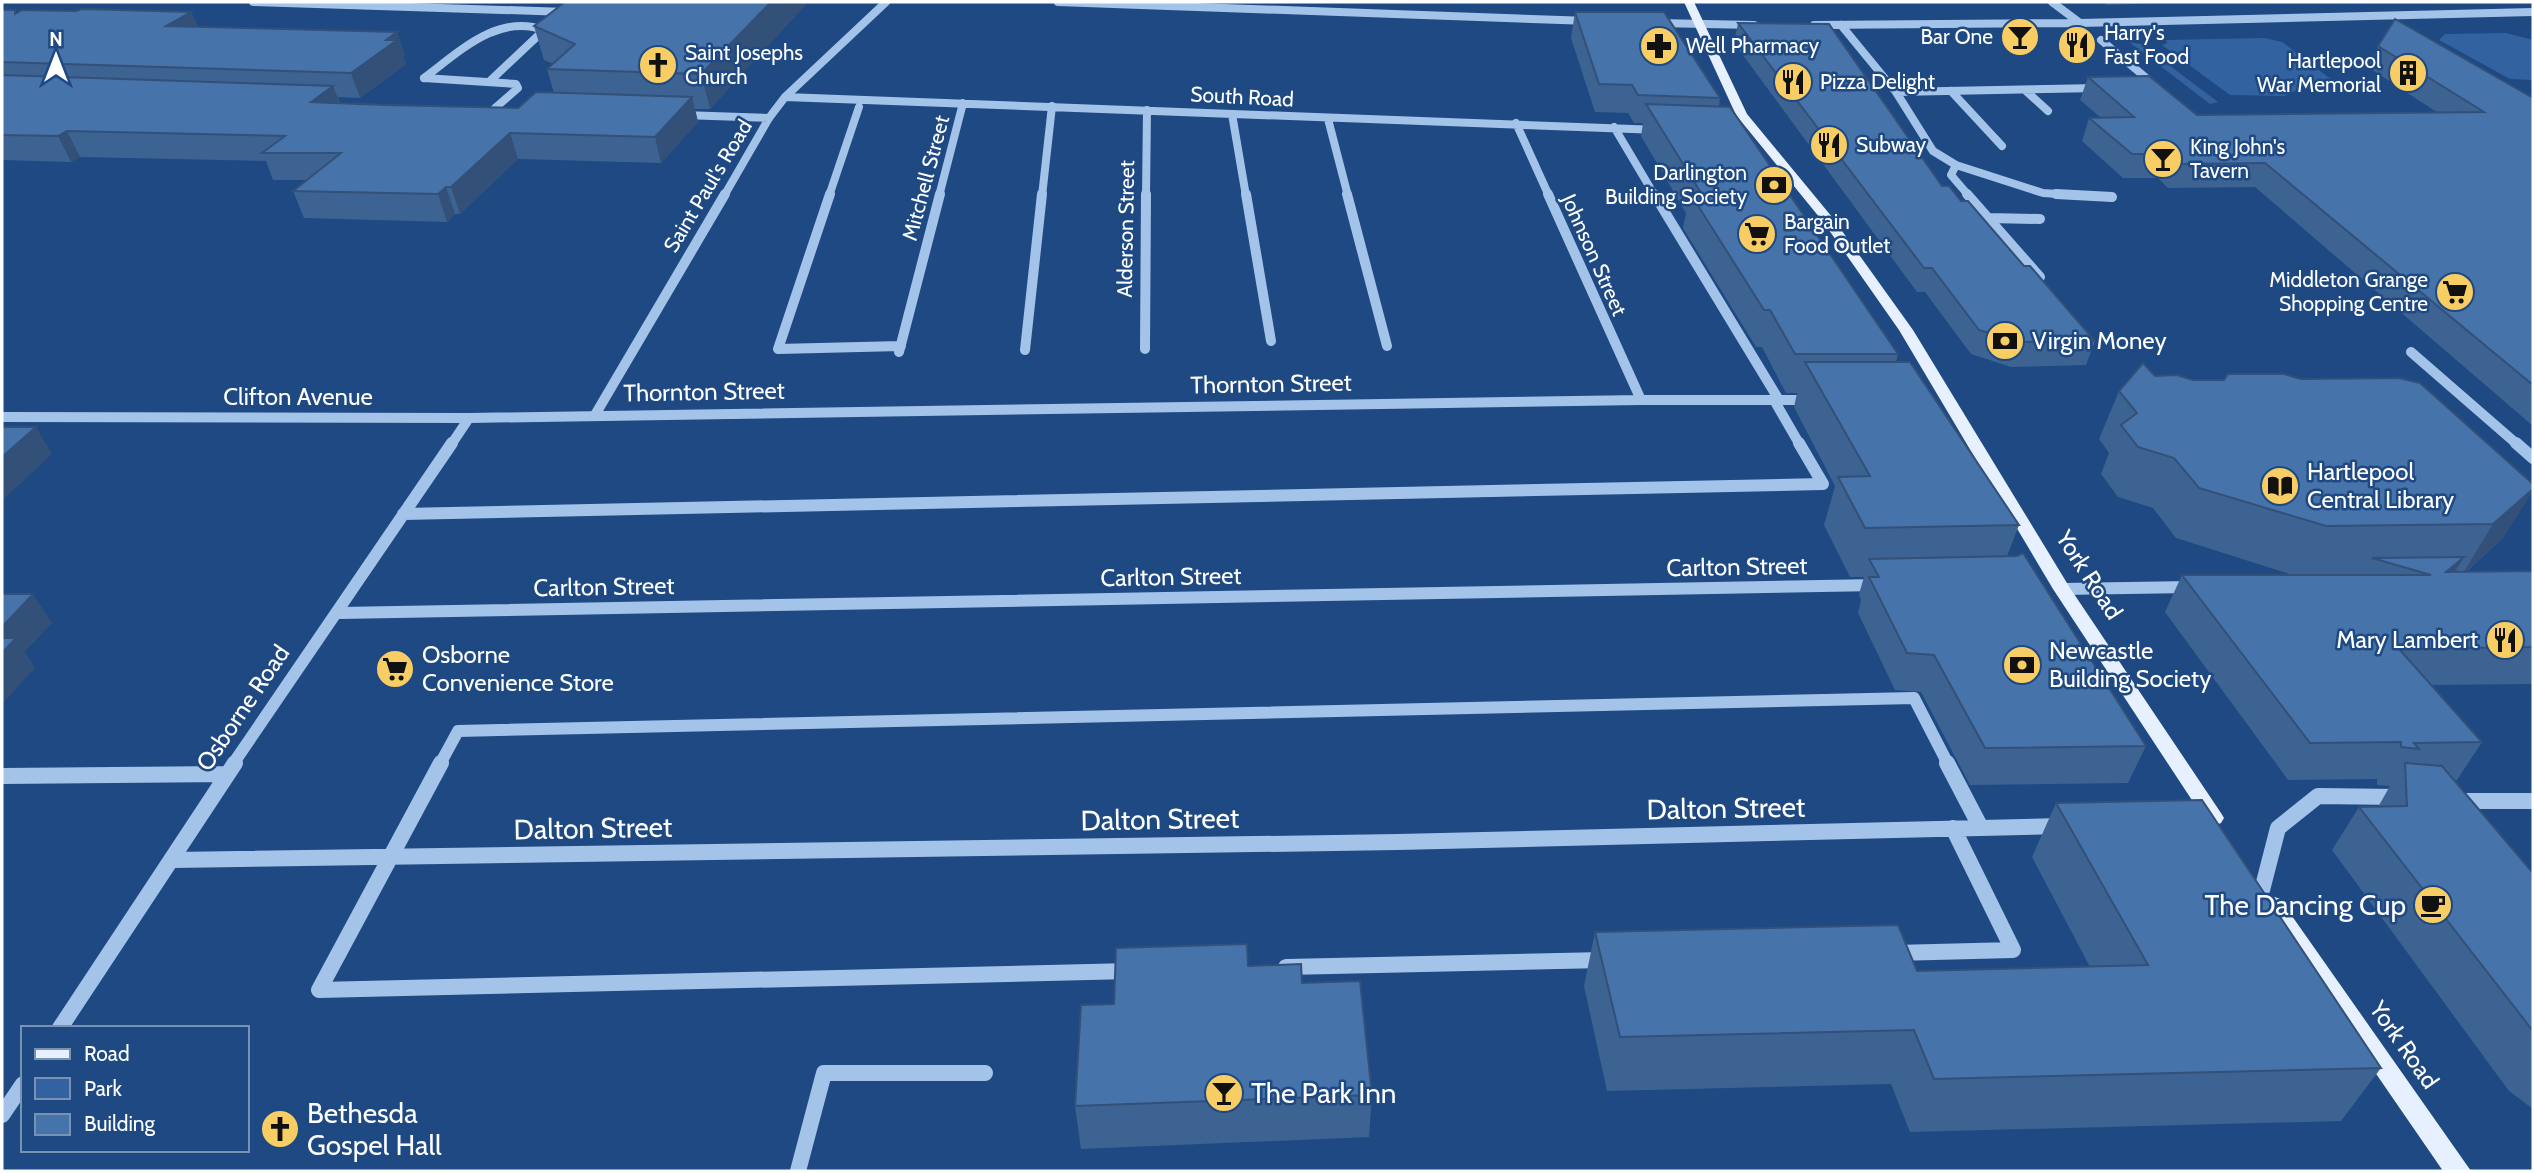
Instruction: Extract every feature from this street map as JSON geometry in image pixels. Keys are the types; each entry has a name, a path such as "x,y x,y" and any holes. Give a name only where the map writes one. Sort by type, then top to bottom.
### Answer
{"main road":[{"name":"York Road","path":"1689,2 1751,133 1828,220 1906,330 1942,400 2062,589 2224,833"},
{"name":"York Road","path":"2247,867 2458,1171"}],"street":[{"path":"253,2 577,12"},
{"name":"Saint Paul's Road","path":"595,415 769,118 785,97 886,2"},
{"path":"1058,2 1603,22"},
{"path":"2052,2 2080,23"},
{"path":"1803,25 2080,23 2533,12"},
{"path":"1645,23 1765,25"},
{"path":"1841,25 1896,92 1933,150 1956,165 2043,194 2112,197"},
{"path":"490,81 544,30 520,26 493,30 424,78 516,83 518,86 494,109"},
{"path":"2101,40 2166,94"},
{"path":"2144,87 2157,86"},
{"path":"1896,92 2104,88"},
{"path":"2026,90 2048,111"},
{"path":"1951,91 2002,146"},
{"name":"South Road","path":"785,97 1328,119 1516,123 1669,131"},
{"name":"Mitchell Street","path":"859,107 778,349 900,349 963,103"},
{"path":"1025,350 1052,106"},
{"path":"480,108 508,109"},
{"name":"Alderson Street","path":"1145,349 1147,110"},
{"path":"673,114 769,118"},
{"path":"1232,114 1271,341"},
{"path":"1328,119 1387,346"},
{"name":"Johnson Street","path":"1516,123 1641,400"},
{"path":"403,514 1823,484 1614,127"},
{"path":"1956,165 1951,175 2043,281"},
{"path":"1989,218 2040,219"},
{"path":"2411,352 2533,458"},
{"name":"Thornton Street","path":"595,415 1641,400 1819,400"},
{"name":"Clifton Avenue","path":"2,417 470,418 595,415"},
{"name":"Osborne Road","path":"61,1026 173,860 227,774 470,418"},
{"name":"Carlton Street","path":"339,613 1891,585"},
{"path":"2062,589 2200,587"},
{"path":"1145,971 319,990 458,731 1914,698 1981,828"},
{"path":"2,776 227,774"},
{"path":"2262,890 2278,828 2318,796 2368,795 2415,799"},
{"path":"2438,801 2533,801"},
{"name":"Dalton Street","path":"173,860 1398,842 2078,825"},
{"path":"1873,954 2013,950 1954,828"},
{"path":"1271,968 1621,960"},
{"path":"798,1171 824,1073 985,1073"},
{"path":"2,1115 21,1087"}],"green space":[{"path":"2506,33 2533,40 2533,80 2510,79 2439,40 2445,34"},
{"path":"2264,38 2282,42 2336,83 2311,83 2285,96 2230,95 2162,45 2167,43 2166,40"},
{"path":"2129,42 2141,44 2218,102 2210,104"}],"building":[{"path":"565,2 771,2 701,74 547,69 575,44 534,26"},
{"path":"2,10 15,10 15,14 22,10 191,12 166,26 397,32 386,40 397,40 351,73 2,62"},
{"path":"1575,12 1664,12 1720,98 1638,95 1632,85 1599,84"},
{"name":"Middleton Grange Shopping Centre","path":"2395,19 2533,98 2533,385 2265,163 2177,164 2167,154 2132,154 2089,118 2134,117 2088,77 2149,76 2197,115 2484,112 2378,46"},
{"path":"1738,23 1829,24 1942,186 1949,186 1961,201 1968,201 2024,266 2030,266 2095,341 2020,342 1979,330 1932,268 1924,268"},
{"path":"2,75 333,86 311,102 386,105 518,108 536,92 692,97 655,137 510,133 451,187 446,187 438,194 293,191 341,153 262,153 285,136 67,131 58,136 2,135"},
{"path":"1646,104 1730,107 1898,354 1795,354 1770,310 1764,310 1690,193 1701,193"},
{"path":"1805,362 1910,362 2019,525 1865,528 1838,477 1870,476"},
{"path":"2143,363 2155,376 2177,375 2193,380 2224,380 2228,374 2284,374 2301,379 2399,378 2420,383 2533,484 2533,489 2493,524 2326,526 2199,488 2174,458 2138,447 2121,425 2137,413 2119,391"},
{"path":"2,427 36,427 2,457"},
{"path":"2023,553 2146,746 1985,748 1934,655 1907,653 1869,577 1879,577 1869,559 2017,556"},
{"path":"2464,557 2446,572 2533,571 2533,647 2399,649 2482,742 2414,743 2419,749 2401,747 2401,742 2310,743 2182,575 2431,575 2372,558"},
{"path":"2,594 33,594 2,627"},
{"path":"2,638 16,638 2,653"},
{"path":"2405,763 2442,766 2533,873 2533,1031 2359,807 2407,806"},
{"path":"2202,800 2381,1068 1934,1079 1914,1030 1620,1037 1595,932 1898,925 1917,971 2148,965 2056,803"},
{"name":"The Park Inn","path":"1247,944 1248,966 1301,964 1302,983 1360,981 1372,1095 1075,1106 1081,1005 1114,1004 1116,948"}],"place":[{"name":"Bar One","path":"2020,37"},
{"name":"Harry's Fast Food","path":"2077,45"},
{"name":"Well Pharmacy","path":"1659,46"},
{"name":"Saint Josephs Church","path":"658,65"},
{"name":"Hartlepool War Memorial","path":"2408,73"},
{"name":"Pizza Delight","path":"1793,82"},
{"name":"Subway","path":"1829,145"},
{"name":"King John's Tavern","path":"2163,159"},
{"name":"Darlington Building Society","path":"1774,185"},
{"name":"Bargain Food Outlet","path":"1757,234"},
{"name":"Middleton Grange Shopping Centre","path":"2455,292"},
{"name":"Virgin Money","path":"2005,341"},
{"name":"Hartlepool Central Library","path":"2280,486"},
{"name":"Mary Lambert","path":"2505,640"},
{"name":"Newcastle Building Society","path":"2022,665"},
{"name":"Osborne Convenience Store","path":"395,669"},
{"name":"The Dancing Cup","path":"2433,905"},
{"name":"The Park Inn","path":"1224,1093"},
{"name":"Bethesda Gospel Hall","path":"280,1129"}]}
